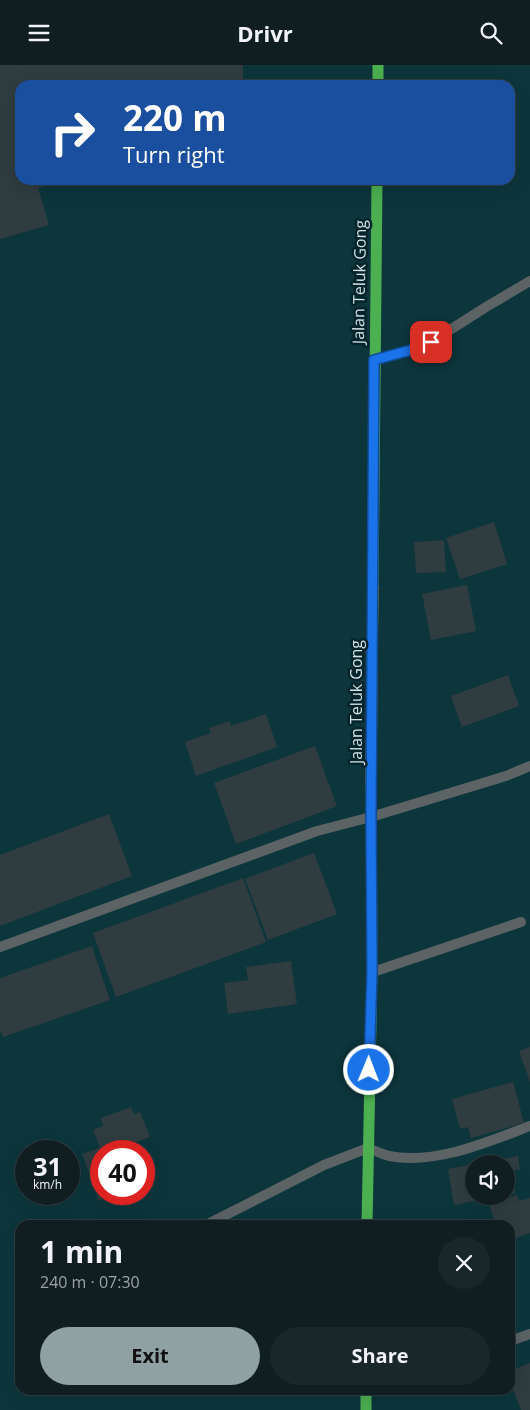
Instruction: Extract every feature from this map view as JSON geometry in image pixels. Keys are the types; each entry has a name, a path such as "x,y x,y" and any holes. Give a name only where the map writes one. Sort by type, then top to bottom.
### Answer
{"street":[{"path":"378,65 378,80"},
{"name":"Jalan Teluk Gong","path":"367,1220 372,972 371,817 377,185"},
{"path":"366,1395 366,1410"}],"lane":[{"path":"374,360 411,350 431,342 530,281"},
{"path":"0,947 317,831 371,817 506,776 530,766"},
{"path":"372,972 521,922"},
{"path":"216,1220 324,1165 368,1148 387,1156 422,1158 482,1144 530,1126"},
{"path":"515,1339 530,1334"}],"shaded area":[{"path":"0,65 530,65 530,1410 0,1410"}],"building":[{"path":"0,65 243,65 243,80 15,80 15,185 49,185 38,188 49,225 0,239"},
{"path":"494,522 507,564 460,579 446,538"},
{"path":"444,540 446,572 416,573 414,542"},
{"path":"467,585 476,631 431,640 422,594"},
{"path":"508,675 519,706 462,727 451,696"},
{"path":"266,714 277,747 196,776 185,742 211,733 209,728 230,721 231,726"},
{"path":"315,746 337,806 236,844 214,783"},
{"path":"109,814 132,876 0,926 0,855"},
{"path":"314,853 337,914 268,940 245,879"},
{"path":"243,878 266,942 116,997 93,933"},
{"path":"92,946 110,1000 3,1037 0,1030 0,978"},
{"path":"291,961 297,1004 228,1014 224,983 248,980 246,967"},
{"path":"530,1047 530,1082 519,1051"},
{"path":"513,1082 524,1123 471,1138 468,1127 460,1129 452,1099"},
{"path":"131,1107 134,1114 140,1112 150,1137 142,1140 97,1140 93,1130 103,1126 101,1118"},
{"path":"90,1151 90,1176 82,1154"},
{"path":"518,1156 520,1169 515,1170 515,1157"},
{"path":"465,1166 465,1203 454,1205 448,1169"},
{"path":"517,1195 519,1201 530,1198 530,1233 515,1238 515,1220 494,1220 489,1205 515,1205 515,1196"},
{"path":"530,1363 530,1410 521,1410 515,1395 515,1369"}],"traffic: fast":[{"path":"378,65 378,80"},
{"path":"373,588 377,185"},
{"path":"367,1220 372,972 371,783"},
{"path":"366,1395 366,1410"}],"traffic: slow":[{"path":"371,783 373,588"}],"route":[{"path":"369,1070 372,972 371,817 374,360 411,350 431,342"}]}
